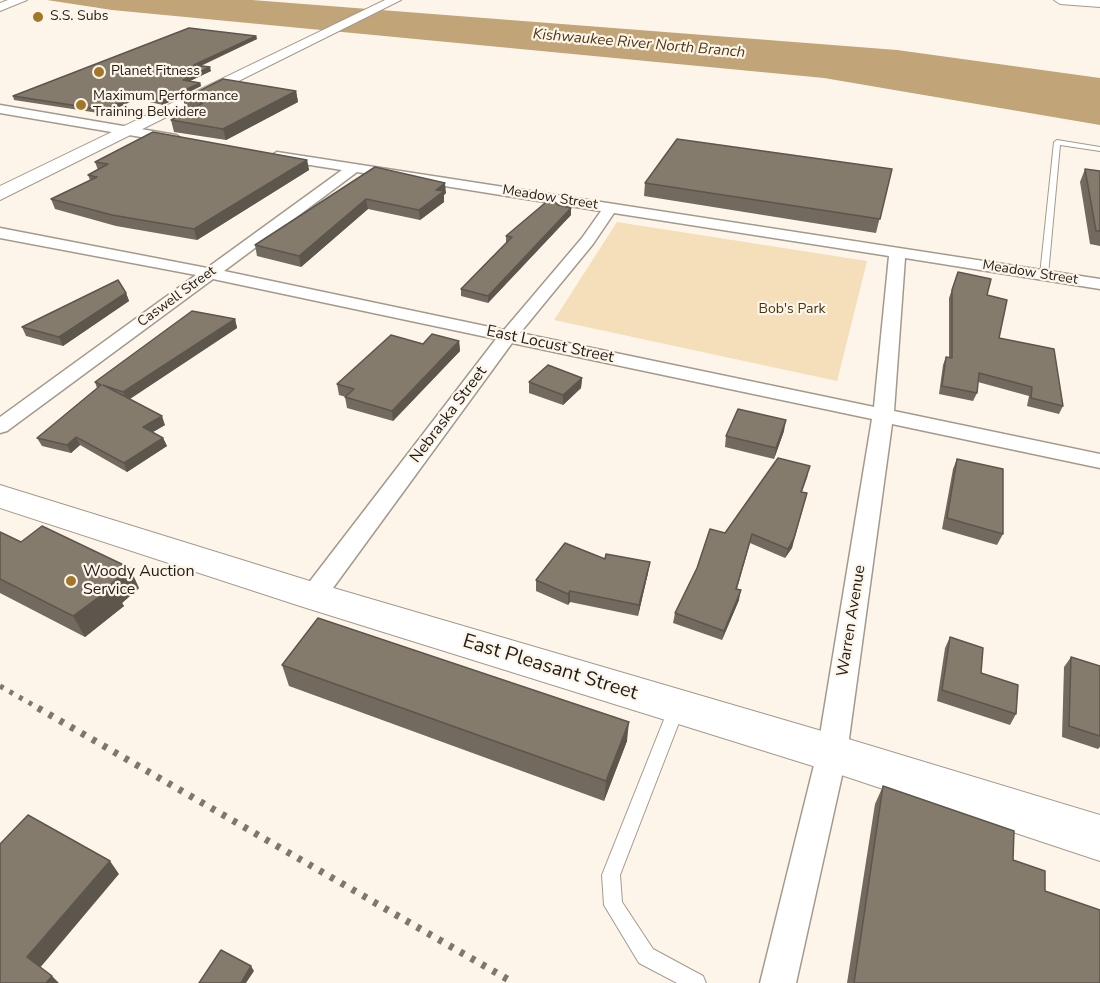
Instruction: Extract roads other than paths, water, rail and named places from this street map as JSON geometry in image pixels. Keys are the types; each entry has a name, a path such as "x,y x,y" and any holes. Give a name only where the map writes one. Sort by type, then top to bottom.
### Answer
{"main road":[{"path":"0,194 394,0"},
{"path":"1060,0 1100,3"},
{"name":"East Pleasant Street","path":"0,496 313,596 832,753 1100,838"}],"street":[{"path":"0,109 193,142"},
{"name":"Meadow Street","path":"262,153 1100,284"},
{"name":"Caswell Street","path":"0,427 354,168"},
{"name":"Nebraska Street","path":"313,596 508,336 588,242 610,208"},
{"name":"East Locust Street","path":"0,233 209,273 1100,461"},
{"name":"Warren Avenue","path":"778,983 832,753 883,417 897,253"}],"lane":[{"path":"1044,275 1057,142 1100,149"},
{"path":"677,706 611,875 613,905 646,957 696,983"}],"water":[{"name":"Kishwaukee River North Branch","path":"47,0 252,0 897,50 1100,78 1100,125 824,78 112,10"}],"railway":[{"path":"0,686 40,709"},
{"path":"38,708 514,983"}],"place":[{"name":"S.S. Subs","path":"38,17"},
{"name":"Planet Fitness","path":"99,72"},
{"name":"Maximum Performance Training Belvidere","path":"81,105"},
{"name":"Woody Auction Service","path":"71,581"}],"park label":[{"name":"Bob's Park","path":"792,310"}]}
